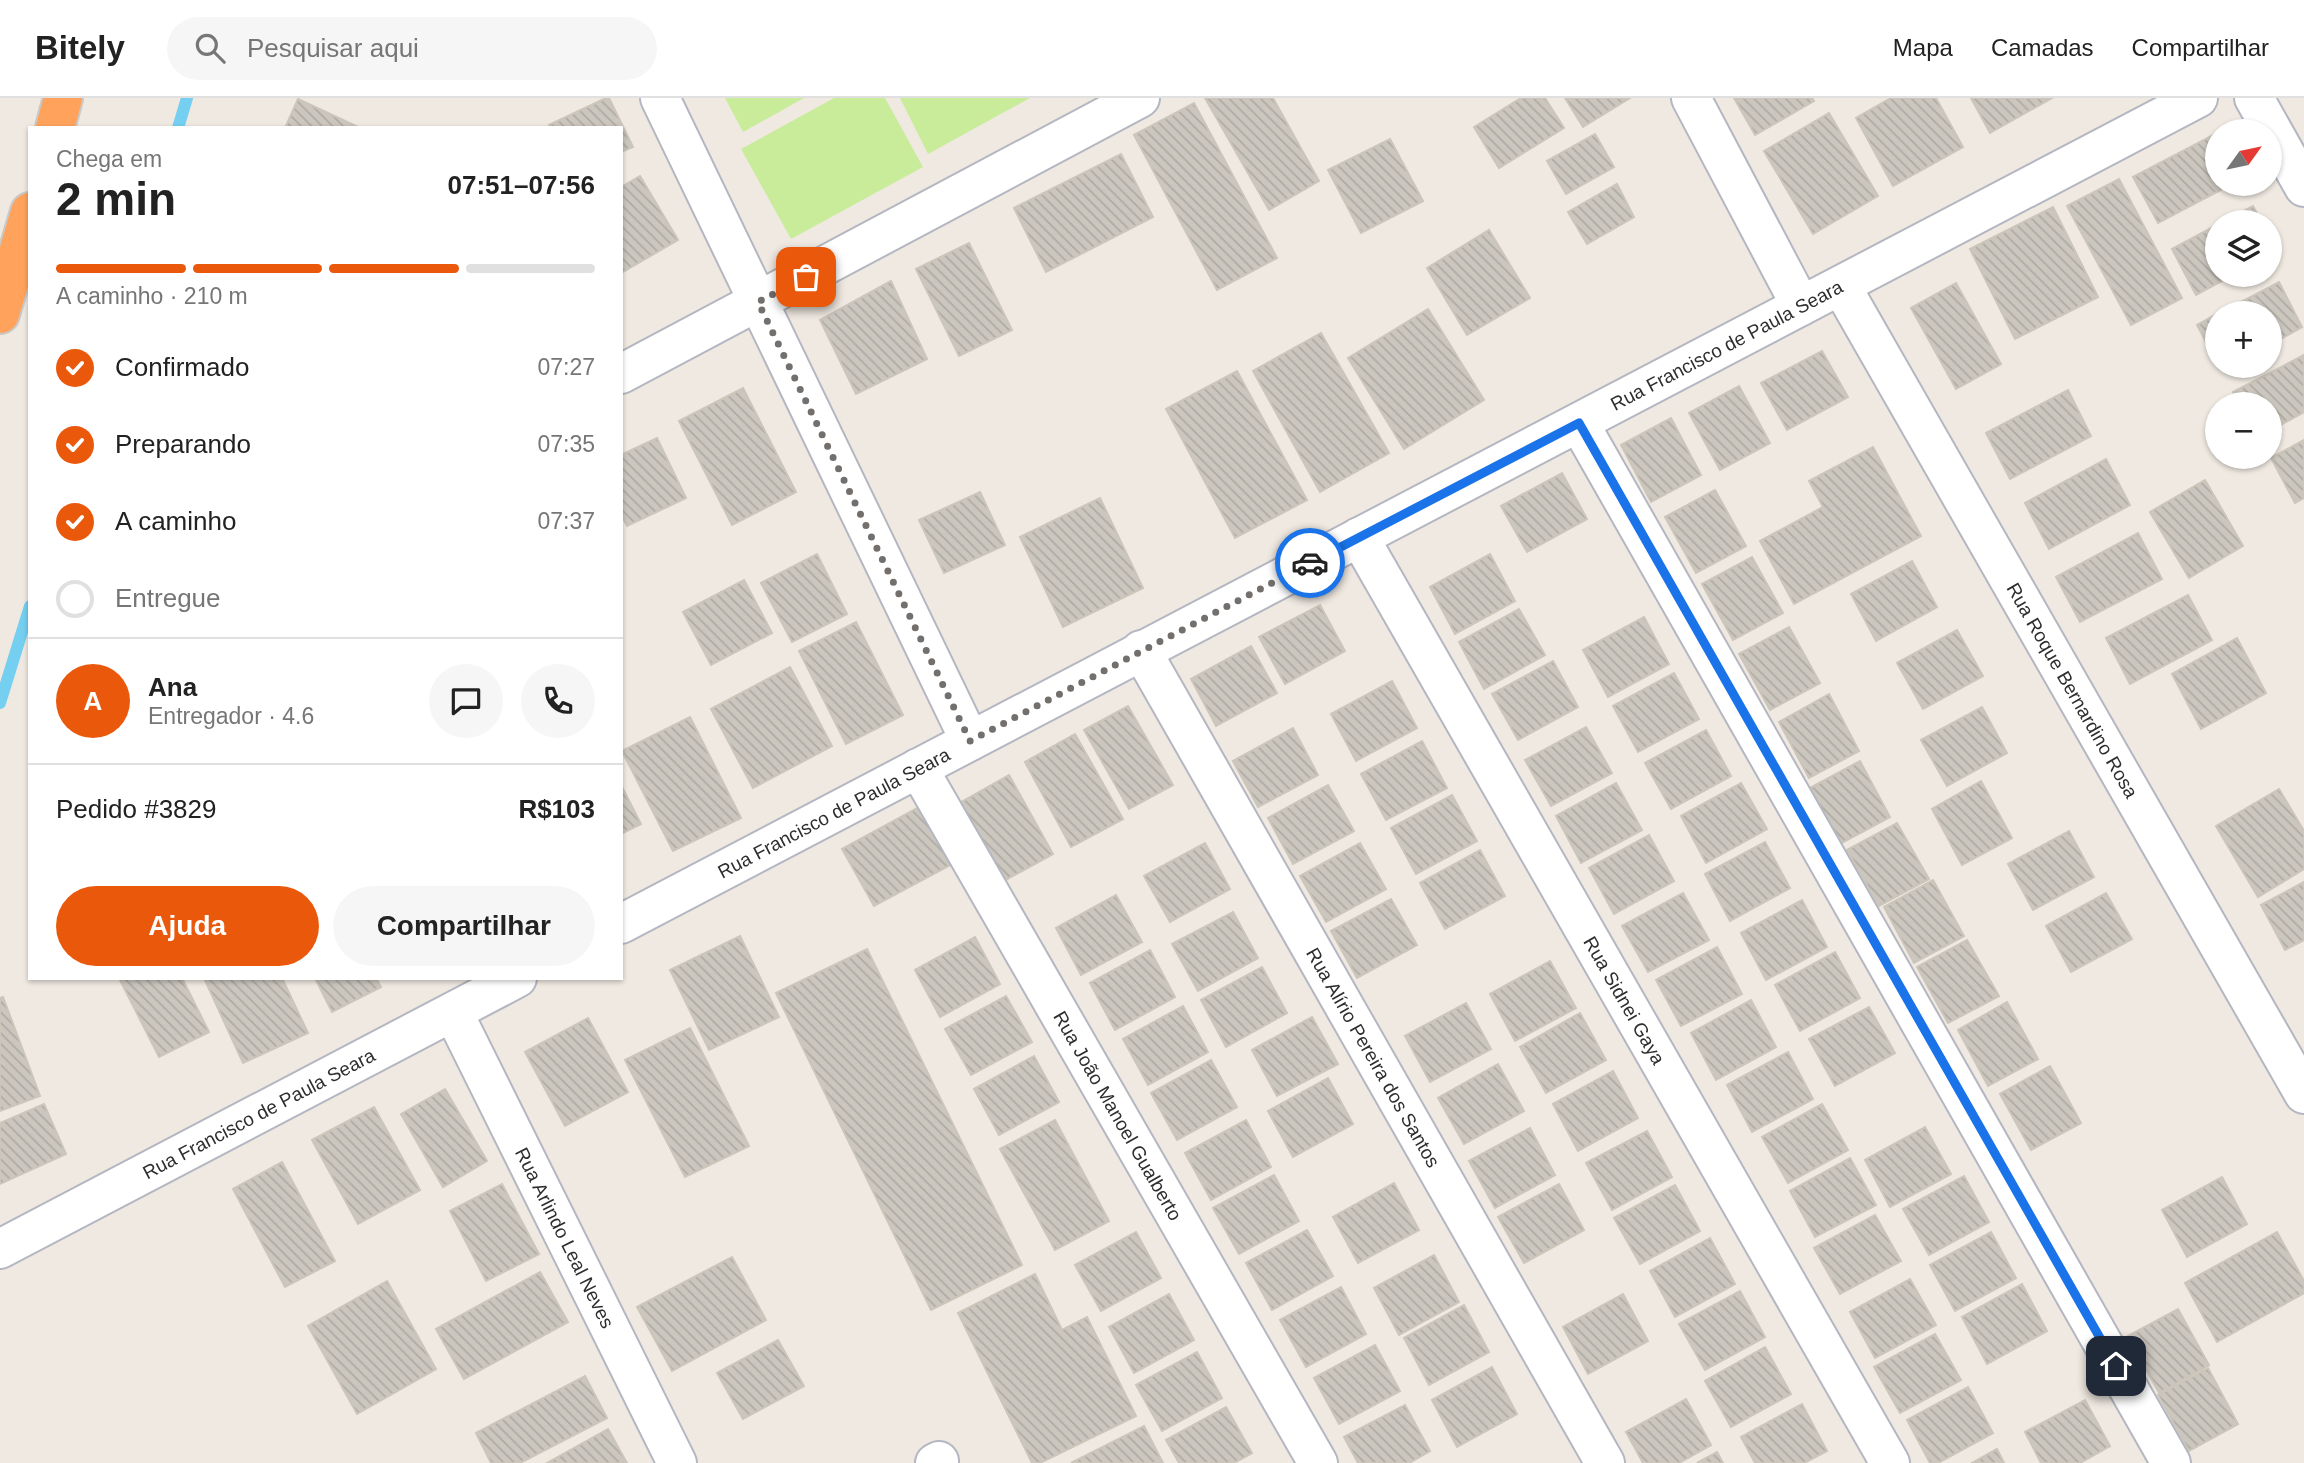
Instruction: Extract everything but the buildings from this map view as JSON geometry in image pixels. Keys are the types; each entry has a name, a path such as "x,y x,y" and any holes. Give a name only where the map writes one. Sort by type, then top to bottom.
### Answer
{"highway":[{"path":"55,126 63,98"},
{"path":"0,314 28,219"}],"street":[{"path":"660,98 970,741"},
{"path":"623,373 1140,98"},
{"path":"1691,98 1801,306"},
{"name":"Rua Francisco de Paula Seara","path":"623,923 2198,98"},
{"path":"2254,98 2304,187"},
{"name":"Rua Roque Bernardino Rosa","path":"1841,285 2304,1094"},
{"path":"1579,423 2171,1463"},
{"name":"Rua Sidnei Gaya","path":"1359,537 1890,1463"},
{"name":"Rua Alírio Pereira dos Santos","path":"1141,650 1605,1463"},
{"name":"Rua João Manoel Gualberto","path":"918,768 1318,1463"},
{"name":"Rua Francisco de Paula Seara","path":"0,1249 513,980"},
{"name":"Rua Arlindo Leal Neves","path":"453,1012 677,1463"}],"green space":[{"path":"725,98 804,98 743,132"},
{"path":"834,98 885,98 923,167 791,239 741,149"},
{"path":"900,98 1030,98 928,154"}],"waterway":[{"path":"179,126 187,98"},
{"path":"0,703 28,612"}],"way so far":[{"path":"806,277 758,302 970,741 1310,563"}],"route":[{"path":"1310,563 1579,423 2116,1366"}]}
